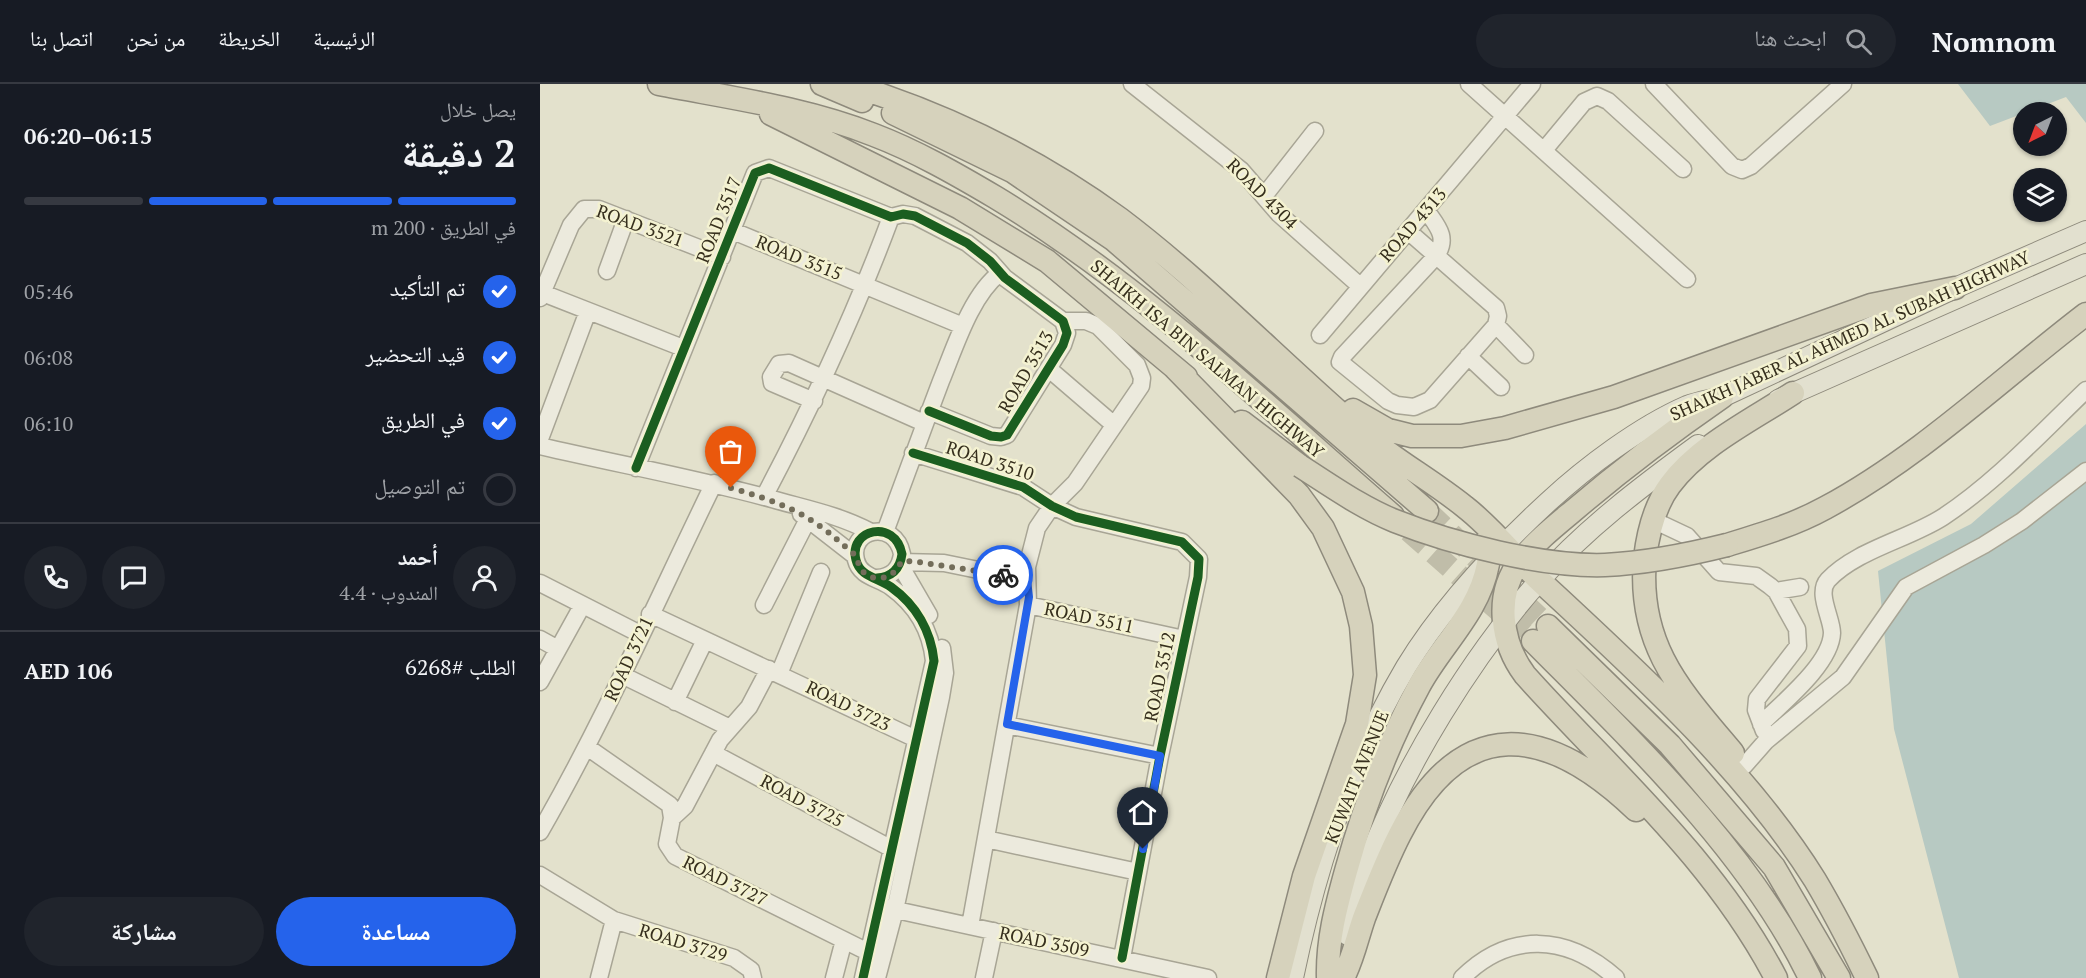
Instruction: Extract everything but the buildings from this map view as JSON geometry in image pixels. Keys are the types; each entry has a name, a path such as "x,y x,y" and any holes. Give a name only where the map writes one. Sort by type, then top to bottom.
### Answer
{"highway":[{"name":"SHAIKH ISA BIN SALMAN HIGHWAY","path":"659,84 826,118 900,146 962,177 1060,238 1174,326 1409,531"},
{"name":"SHAIKH ISA BIN SALMAN HIGHWAY","path":"822,84 910,121 1012,171 1114,240 1427,511"},
{"path":"848,84 911,105 1020,155 1120,219 1300,375 1365,435 1467,508 1506,555 1539,580 1687,724 1742,783 1795,851"},
{"path":"748,102 904,179 999,231 1047,261 1085,290 1174,367 1300,466 1347,496 1394,521 1485,548 1562,562 1603,565 1688,554 1770,532 1824,509 1851,493 1937,431 2086,314"},
{"path":"1300,375 1362,416 1388,430 1412,436 1461,436 1550,417 1614,398 1871,305 1955,288"},
{"path":"1174,367 1299,495 1323,528 1340,559 1353,592 1361,626 1365,675 1357,724 1304,876 1278,978"},
{"path":"1793,393 1694,460 1671,484 1653,520 1646,548 1643,576 1645,603 1660,654 1676,684 1744,766 1834,915 1867,978"},
{"path":"1461,594 1506,555 1540,539 1600,487 1722,397"},
{"path":"1328,978 1327,950 1339,897 1359,824 1383,758 1420,684 1471,609 1485,573 1506,555"},
{"path":"1506,555 1504,623 1508,648 1525,675 1669,826 1726,898 1776,978"},
{"path":"1810,978 1776,919 1721,841 1540,633 1670,745 1774,867 1839,978"},
{"path":"1343,978 1400,833 1418,806 1449,767 1481,748 1499,744 1535,746 1559,754 1603,780 1683,857 1752,937"}],"main road":[{"name":"SHAIKH JABER AL AHMED AL SUBAH HIGHWAY","path":"1722,397 1955,288 2086,231"},
{"name":"SHAIKH JABER AL AHMED AL SUBAH HIGHWAY","path":"1504,623 1539,580 1602,520 1662,471 1731,423 1793,393 2086,264"},
{"name":"KUWAIT AVENUE","path":"1293,978 1332,837 1373,729 1421,645 1461,594"},
{"path":"1336,978 1368,863 1396,796 1454,698 1504,623"}],"street":[{"name":"ROAD 4304","path":"1132,84 1241,170 1279,214 1360,286"},
{"path":"1469,84 1545,149 1687,279"},
{"name":"ROAD 4313","path":"1320,335 1532,84"},
{"path":"1654,84 1732,166 1742,170 1751,166 1843,84"},
{"path":"1545,149 1584,102 1597,96 1608,101 1683,169"},
{"path":"1264,196 1315,131"},
{"name":"ROAD 3517","path":"636,468 755,173 769,168 891,217 909,214 967,243 1000,273"},
{"name":"ROAD 3521","path":"541,294 578,213 591,207 722,257"},
{"path":"1408,231 1436,256 1496,308 1498,316 1496,324 1430,400 1414,407 1397,405 1388,401 1340,362 1342,357 1436,256 1443,237 1426,210"},
{"name":"ROAD 3515","path":"770,499 866,285 891,217"},
{"path":"607,271 626,219"},
{"name":"ROAD 3515","path":"733,231 963,326"},
{"path":"884,534 963,326 987,286 1000,273"},
{"name":"ROAD 3513","path":"927,417 1001,437 1012,430 1049,369 1067,333 1063,321 1000,273"},
{"path":"541,294 683,348"},
{"path":"540,439 588,310"},
{"name":"ROAD 3513","path":"1052,506 1076,483 1113,424 1141,386 1140,371 1098,326 1086,321 1063,321"},
{"path":"1496,324 1525,355"},
{"path":"1468,356 1501,387"},
{"path":"814,401 772,383 771,377 778,364 783,363 927,417"},
{"path":"1049,369 1113,424"},
{"path":"1744,766 1763,733 1829,649 1832,632 1824,592 1826,582 1844,567 1942,518 1983,488 2086,390"},
{"path":"540,447 714,483 770,499 808,519 855,556 864,573 877,578 902,596 914,609 938,650 892,849 888,908"},
{"name":"ROAD 3510","path":"913,453 1023,487 1052,506"},
{"path":"1763,733 1843,677 1906,587 2012,527 2086,471"},
{"name":"ROAD 3721","path":"540,832 624,676 640,634 714,483"},
{"name":"ROAD 3511","path":"770,499 830,514 884,534 944,563"},
{"path":"970,926 1028,605 1027,580 1032,541 1052,506"},
{"name":"ROAD 3512","path":"1052,506 1076,517 1182,542 1196,553 1200,569 1160,756 1122,958"},
{"path":"764,605 808,519"},
{"path":"1653,520 1686,536 1719,572 1756,576 1776,591 1797,629 1799,638 1792,655 1757,699 1756,710 1763,733"},
{"path":"855,556 861,539 884,534 901,546 901,564 931,618 945,673 876,956 863,978"},
{"path":"910,582 913,573 927,562"},
{"name":"ROAD 3511","path":"901,564 944,563 1027,580"},
{"path":"877,578 890,575 901,564"},
{"path":"672,818 685,806 713,753 774,671 821,572"},
{"path":"540,583 640,634"},
{"path":"1776,591 1800,587"},
{"name":"ROAD 3511","path":"1028,605 1184,639"},
{"path":"540,682 582,606"},
{"name":"ROAD 3723","path":"650,614 916,739"},
{"path":"540,639 558,649"},
{"path":"675,702 705,640"},
{"path":"624,676 730,728"},
{"path":"1007,724 1160,756"},
{"path":"587,747 665,800 672,811 672,818"},
{"name":"ROAD 3725","path":"713,753 892,849"},
{"name":"ROAD 3727","path":"672,818 667,844 675,856 876,956"},
{"path":"986,839 1138,872"},
{"name":"ROAD 3729","path":"540,875 614,920 734,958 752,974"},
{"name":"ROAD 3509","path":"888,908 1122,958 1159,972 1208,978"},
{"name":"ROAD 3729","path":"599,978 614,920"},
{"path":"984,978 994,931"},
{"path":"834,978 844,940"},
{"path":"1462,978 1491,955 1530,942 1548,944 1590,959 1616,978"},
{"path":"876,956 877,978"}],"shaded area":[{"path":"1958,84 2086,84 2086,123 2066,97 2053,102 2013,102 2013,117 1990,126"},
{"path":"2086,424 2086,978 1959,978 1894,729 1878,571 1971,524"}],"tunnel":[{"path":"1427,511 1548,626"},
{"path":"1409,531 1533,641"}],"cycle path":[{"path":"636,468 755,173 769,168 891,217 903,214 915,216 967,243 990,261 1005,278 1063,321 1067,333 1063,345 1007,435 991,436 929,411"},
{"path":"913,453 1023,487 1052,506 1076,517 1182,542 1199,559 1198,577 1160,756 1122,958"},
{"path":"863,978 934,661 930,639 915,610 891,587 866,574 858,566 855,549 859,541 865,535 882,532 891,535 898,543 902,554 894,571 887,576 877,578"}],"way so far":[{"path":"731,488 776,501 796,511 841,543 855,556 856,563 864,573 870,576 884,578 896,571 901,562 912,561 944,563 1003,575"}],"route":[{"path":"1003,575 1027,580 1029,588 1007,724 1160,756 1143,849"}]}
